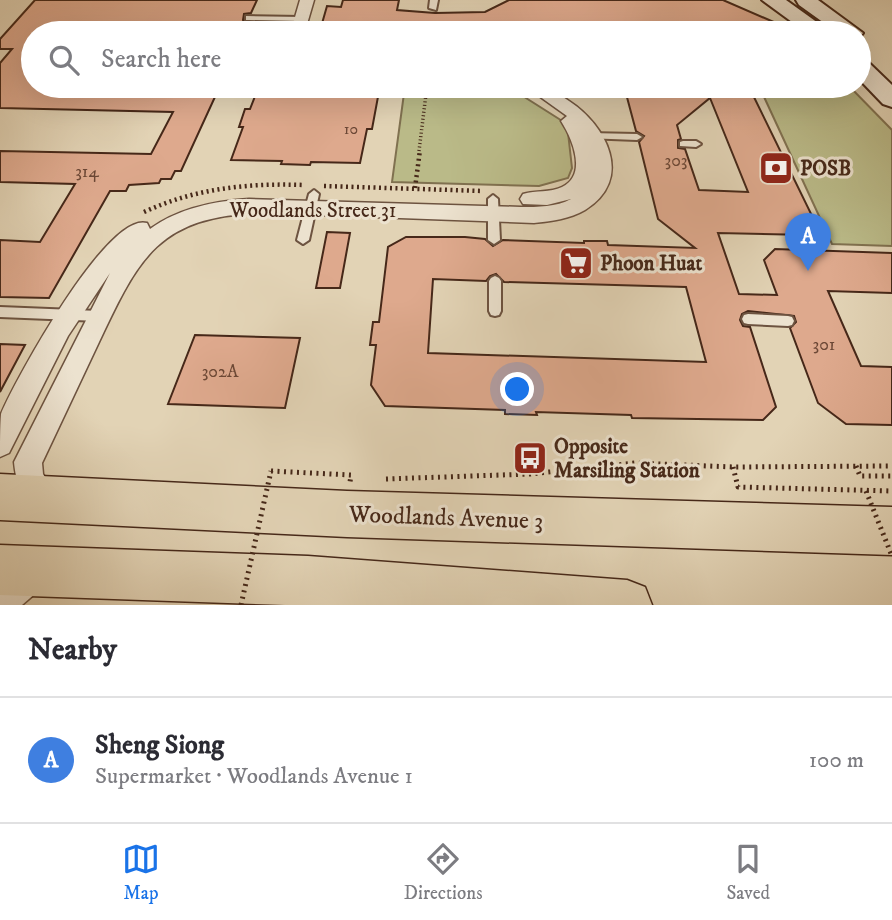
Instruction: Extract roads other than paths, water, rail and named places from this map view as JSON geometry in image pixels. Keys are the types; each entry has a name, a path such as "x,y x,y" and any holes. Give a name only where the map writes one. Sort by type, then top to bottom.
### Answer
{"main road":[{"path":"772,0 803,21"},
{"path":"804,0 835,21"},
{"path":"871,64 892,99"},
{"name":"Woodlands Avenue 3","path":"0,497 347,514 892,531"},
{"path":"19,571 309,581 627,605"}],"street":[{"path":"292,0 294,21"},
{"path":"296,21 307,0"},
{"path":"545,98 568,107 587,125 589,139"},
{"name":"Woodlands Street 31","path":"0,444 69,315 99,267 139,230 164,214 222,193 312,200 493,201 550,213 570,208 594,191 599,179 602,155 589,139"},
{"name":"Woodlands Street 31","path":"45,499 30,480 28,462 99,316 134,253 162,229 206,212 312,200"},
{"path":"0,603 19,571"}],"lane":[{"path":"249,18 266,21"},
{"path":"589,139 638,140"},
{"path":"682,141 695,141"},
{"path":"303,240 312,200"},
{"path":"493,201 494,240"},
{"path":"495,281 495,311"},
{"path":"0,312 99,316"},
{"path":"748,319 788,321"}],"place":[{"name":"POSB","path":"776,168"},
{"name":"Phoon Huat","path":"576,263"},
{"name":"Sheng Siong","path":"808,271"},
{"name":"Opposite Marsiling Station","path":"530,458"}]}
